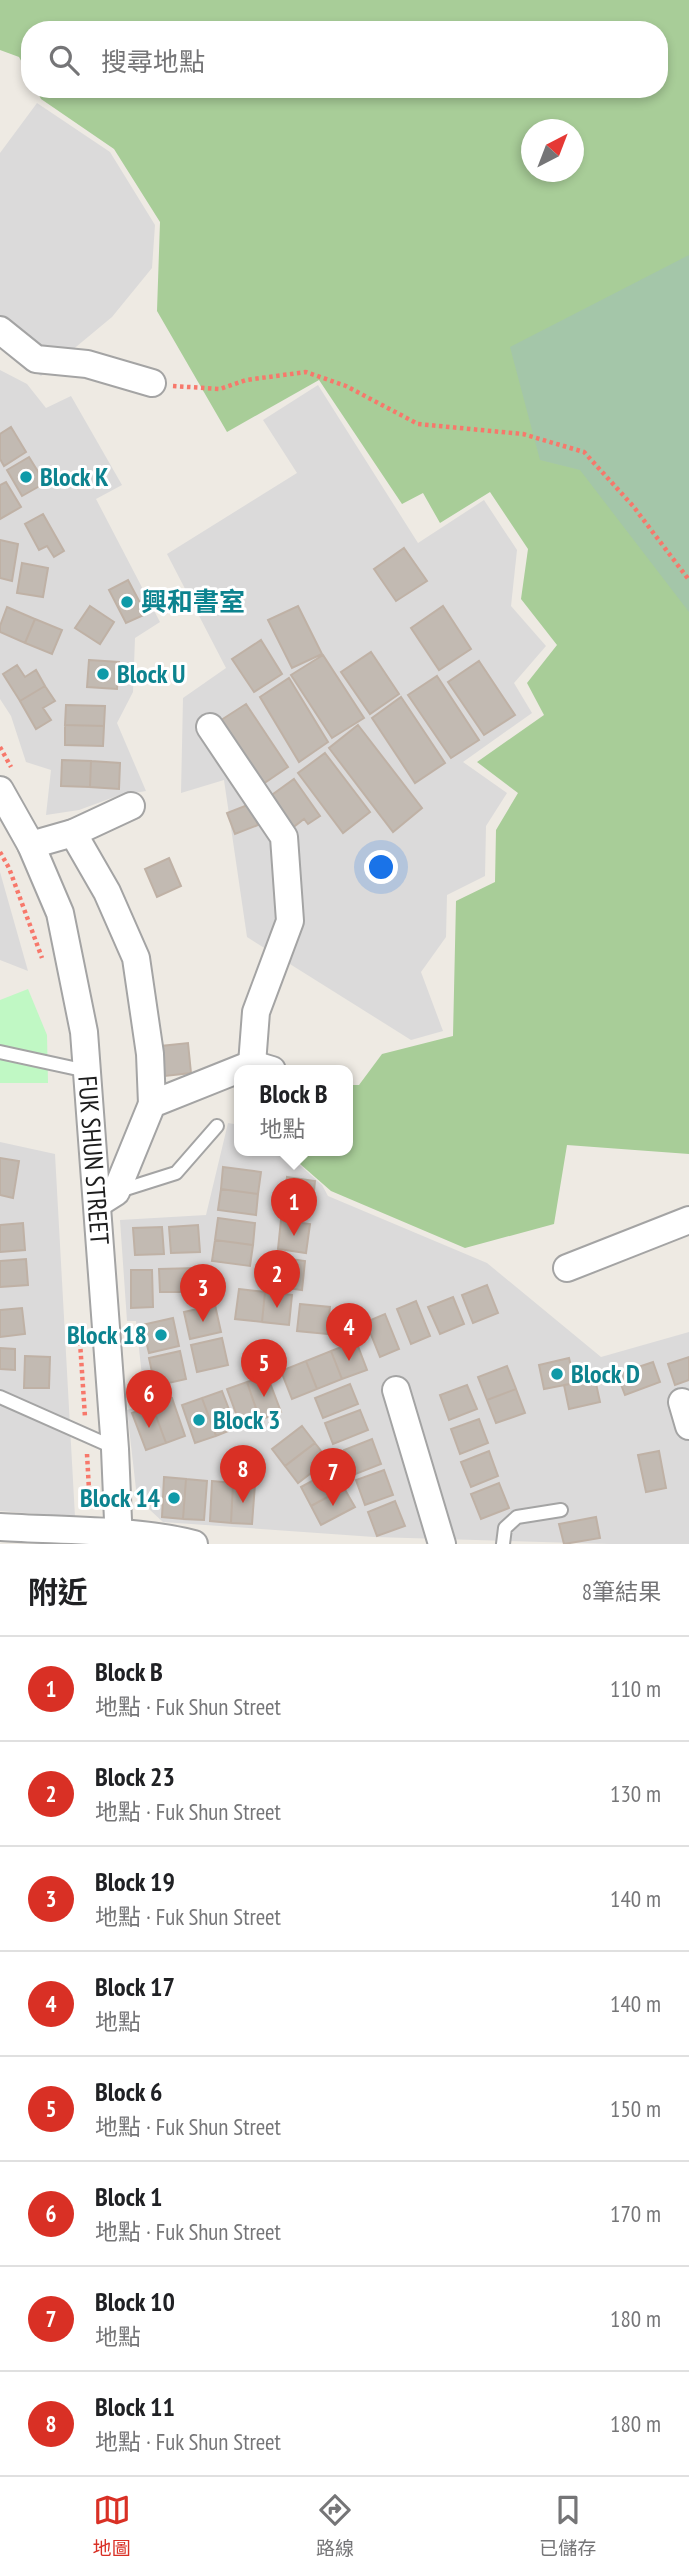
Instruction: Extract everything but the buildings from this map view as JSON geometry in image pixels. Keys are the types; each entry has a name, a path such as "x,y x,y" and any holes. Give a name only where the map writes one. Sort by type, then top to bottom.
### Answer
{"street":[{"path":"0,330 36,359 87,364 152,383"},
{"path":"210,727 284,837 290,921 256,1012 262,1065"},
{"name":"FUK SHUN STREET","path":"0,790 31,845 60,913 84,1032 87,1071 106,1198 119,1539"},
{"path":"31,845 73,833 131,806"},
{"path":"73,833 107,892 135,958 150,1054 152,1104 106,1198"},
{"path":"152,1104 234,1076"},
{"path":"567,1268 689,1220"},
{"path":"396,1390 442,1544"},
{"path":"0,1527 92,1532 119,1539 177,1540 194,1544"}],"lane":[{"path":"0,1052 87,1071"},
{"path":"106,1198 176,1173 217,1126"},
{"path":"0,1397 115,1449"},
{"path":"503,1544 505,1528 517,1517 561,1510"}],"path":[{"path":"152,383 220,389 246,380 306,372 346,386 418,424 523,434 584,452 633,506 689,580"},
{"path":"0,852 9,868 43,960"},
{"path":"80,1339 92,1532"}],"shaded area":[{"path":"37,103 110,152 155,225 152,268 112,317 41,376 0,346 0,153"},
{"path":"0,370 27,384 46,408 71,396 122,485 96,499 160,622 135,638 133,692 117,723 146,791 117,796 79,810 46,815 51,770 26,762 11,716 0,699"},
{"path":"318,385 418,543 484,500 517,550 511,606 546,646 514,683 532,713 463,762 507,793 486,826 485,876 447,895 446,937 421,972 443,1031 411,1040 247,937 224,780 181,793 183,698 226,668 167,554 297,473 263,420"},
{"path":"0,872 28,971 0,960"},
{"path":"228,1123 234,1124 234,1156 290,1156 322,1185 328,1196 487,1263 601,1357 689,1332 689,1544 374,1537 163,1522 137,1498 127,1410 145,1404 136,1321 127,1321 120,1220 206,1215"},
{"path":"0,1142 55,1154 75,1517 0,1511"}],"green space":[{"path":"0,0 689,0 689,1154 567,1145 554,1224 465,1248 331,1191 291,1156 353,1156 353,1085 359,1085 382,1054 453,1036 456,901 495,882 496,830 518,793 477,762 544,715 527,683 557,645 521,599 528,549 490,492 440,523 423,493 402,504 319,380 227,432 157,311 160,222 114,149 40,98 668,98 668,21 21,21 21,61 19,57 0,50"},
{"path":"689,255 689,612 580,470 540,460 510,347"},
{"path":"28,989 47,1035 48,1083 0,1083 0,1000"}],"place":[{"name":"Block K","path":"26,477"},
{"name":"興和書室","path":"127,602"},
{"name":"Block U","path":"103,674"},
{"name":"Block B","path":"294,1236"},
{"name":"Block 23","path":"277,1308"},
{"name":"Block 19","path":"203,1322"},
{"name":"Block 18","path":"161,1335"},
{"name":"Block 17","path":"349,1361"},
{"name":"Block D","path":"557,1374"},
{"name":"Block 6","path":"264,1397"},
{"name":"Block 3","path":"199,1420"},
{"name":"Block 1","path":"149,1428"},
{"name":"Block 14","path":"174,1498"},
{"name":"Block 11","path":"243,1503"},
{"name":"Block 10","path":"333,1506"}]}
